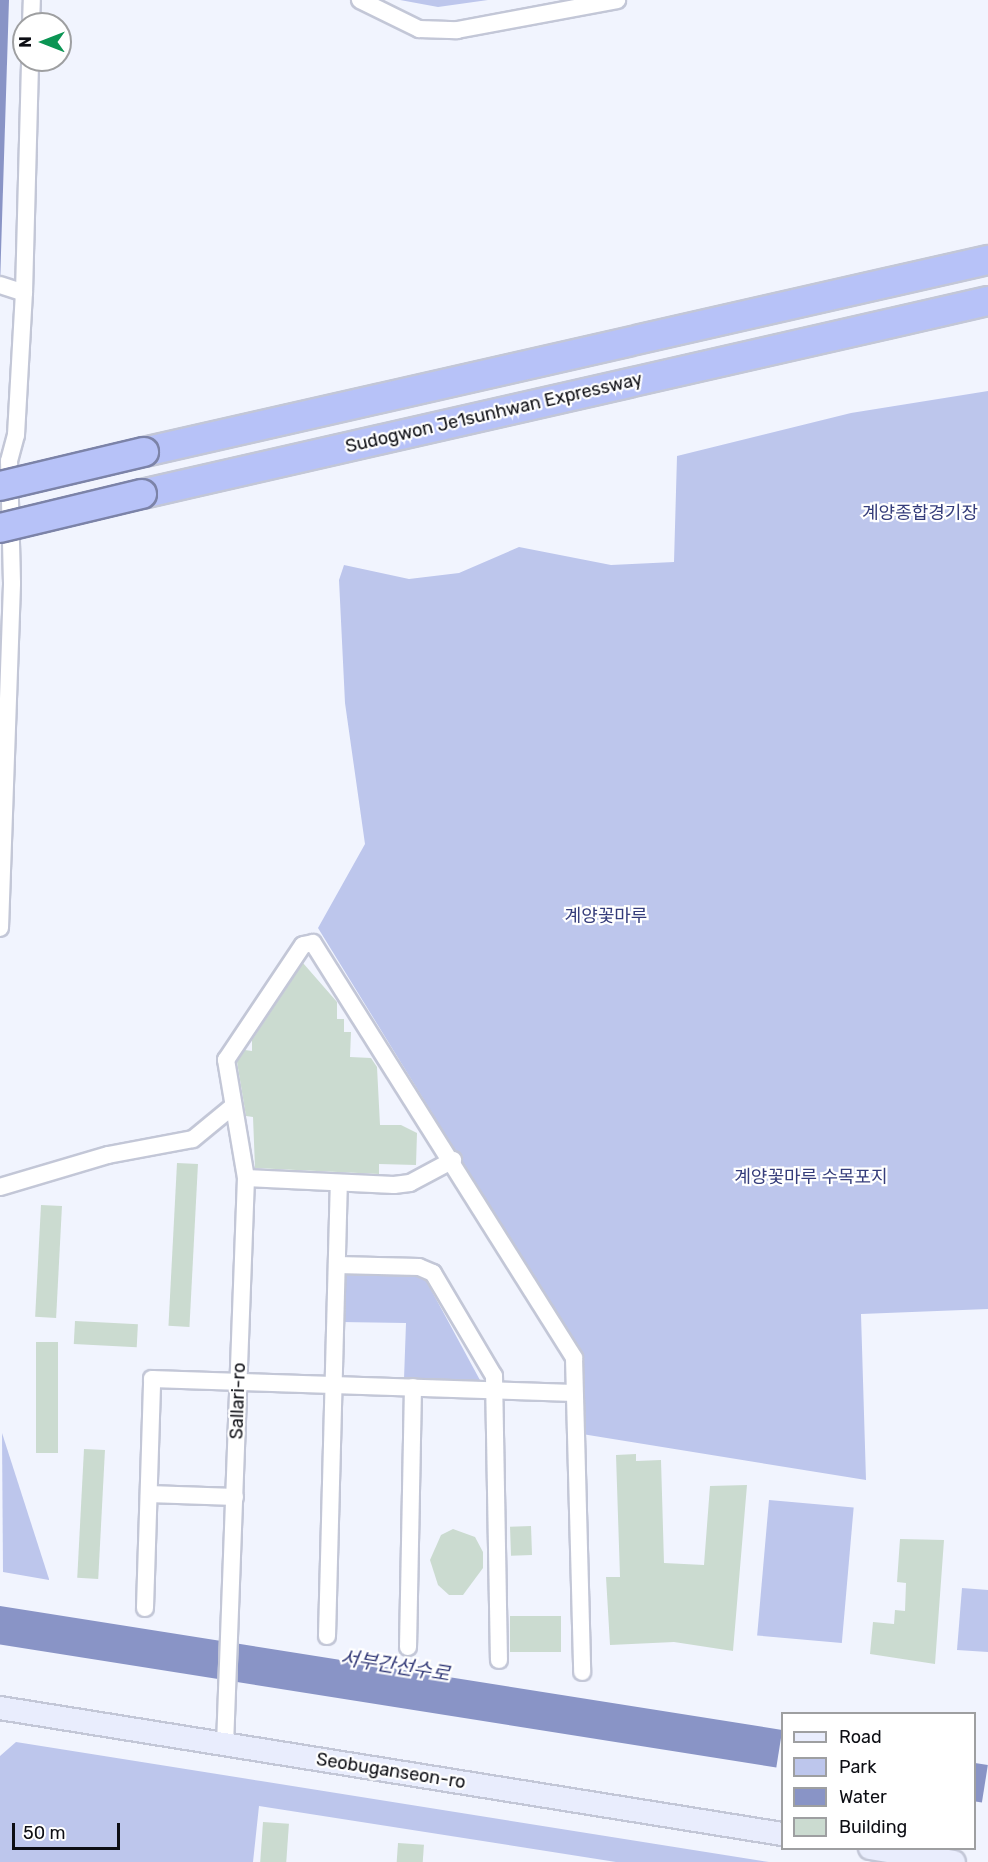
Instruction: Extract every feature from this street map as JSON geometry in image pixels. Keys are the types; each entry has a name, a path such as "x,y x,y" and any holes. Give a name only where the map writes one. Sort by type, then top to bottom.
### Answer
{"highway":[{"path":"0,486 988,260"},
{"name":"Sudogwon Je1sunhwan Expressway","path":"0,528 897,319 988,301"},
{"path":"897,319 988,315"}],"main road":[{"name":"Seobuganseon-ro","path":"0,1708 781,1834"},
{"path":"882,1850 954,1862"}],"street":[{"path":"360,0 419,29 457,30 570,4 617,0"},
{"path":"0,928 12,583 9,461 16,435 30,72"},
{"path":"0,285 21,293"},
{"name":"Sallari-ro","path":"225,1745 246,1178 232,1107 226,1060 303,945 313,943 453,1160"},
{"path":"0,1187 108,1155 193,1138 232,1107"},
{"path":"246,1178 339,1183 410,1183 453,1160 574,1358 582,1672"},
{"path":"327,1636 339,1183"},
{"path":"337,1265 419,1267 433,1273 494,1376 498,1660"},
{"path":"145,1608 152,1379 574,1393"},
{"path":"408,1647 413,1388"},
{"path":"149,1494 235,1497"}],"green space":[{"path":"400,0 488,0 438,7"},
{"name":"계양꽃마루","path":"988,391 988,1309 861,1314 866,1480 582,1434 580,1353 318,928 365,844 345,703 339,580 344,565 409,579 459,573 519,547 611,565 674,562 677,456 851,413"},
{"path":"342,1271 422,1273 481,1382 404,1379 406,1323 341,1322"},
{"path":"2,1433 49,1579 49,1580 3,1572"},
{"path":"769,1500 854,1507 842,1643 757,1635"},
{"path":"962,1588 988,1590 988,1652 957,1650"},
{"path":"16,1742 769,1862 616,1862 259,1806 253,1862 0,1862 0,1756"}],"water":[{"path":"0,0 9,0 0,284"},
{"path":"0,1606 781,1730 781,1738 776,1767 0,1644"},
{"path":"976,1763 988,1765 982,1803 976,1802"}],"building":[{"path":"303,963 337,1002 337,1019 344,1019 344,1032 351,1032 350,1057 371,1058 377,1067 380,1125 401,1125 417,1133 416,1165 379,1164 379,1174 255,1168 253,1117 246,1116 237,1062 245,1050 252,1051 252,1040"},
{"path":"177,1163 198,1164 189,1327 168,1326"},
{"path":"41,1205 62,1206 56,1318 35,1317"},
{"path":"75,1321 138,1324 137,1347 74,1344"},
{"path":"36,1342 58,1342 58,1453 36,1453"},
{"path":"84,1449 105,1450 98,1579 77,1578"},
{"path":"636,1454 636,1461 661,1460 664,1563 704,1565 710,1486 747,1485 733,1651 674,1642 610,1645 606,1577 620,1577 616,1455"},
{"path":"531,1526 532,1555 511,1556 510,1527"},
{"path":"453,1529 475,1537 483,1552 483,1568 463,1595 449,1595 438,1585 430,1560 441,1535"},
{"path":"900,1539 944,1540 935,1664 870,1654 873,1622 894,1624 895,1610 905,1611 906,1583 897,1582"},
{"path":"510,1616 561,1616 561,1652 510,1652"},
{"path":"263,1822 289,1824 286,1862 260,1862"},
{"path":"398,1843 424,1845 423,1862 397,1862"}],"park label":[{"name":"계양종합경기장","path":"920,513"},
{"name":"계양꽃마루 수목포지","path":"811,1177"}],"water label":[{"name":"서부간선수로","path":"395,1666"}]}
